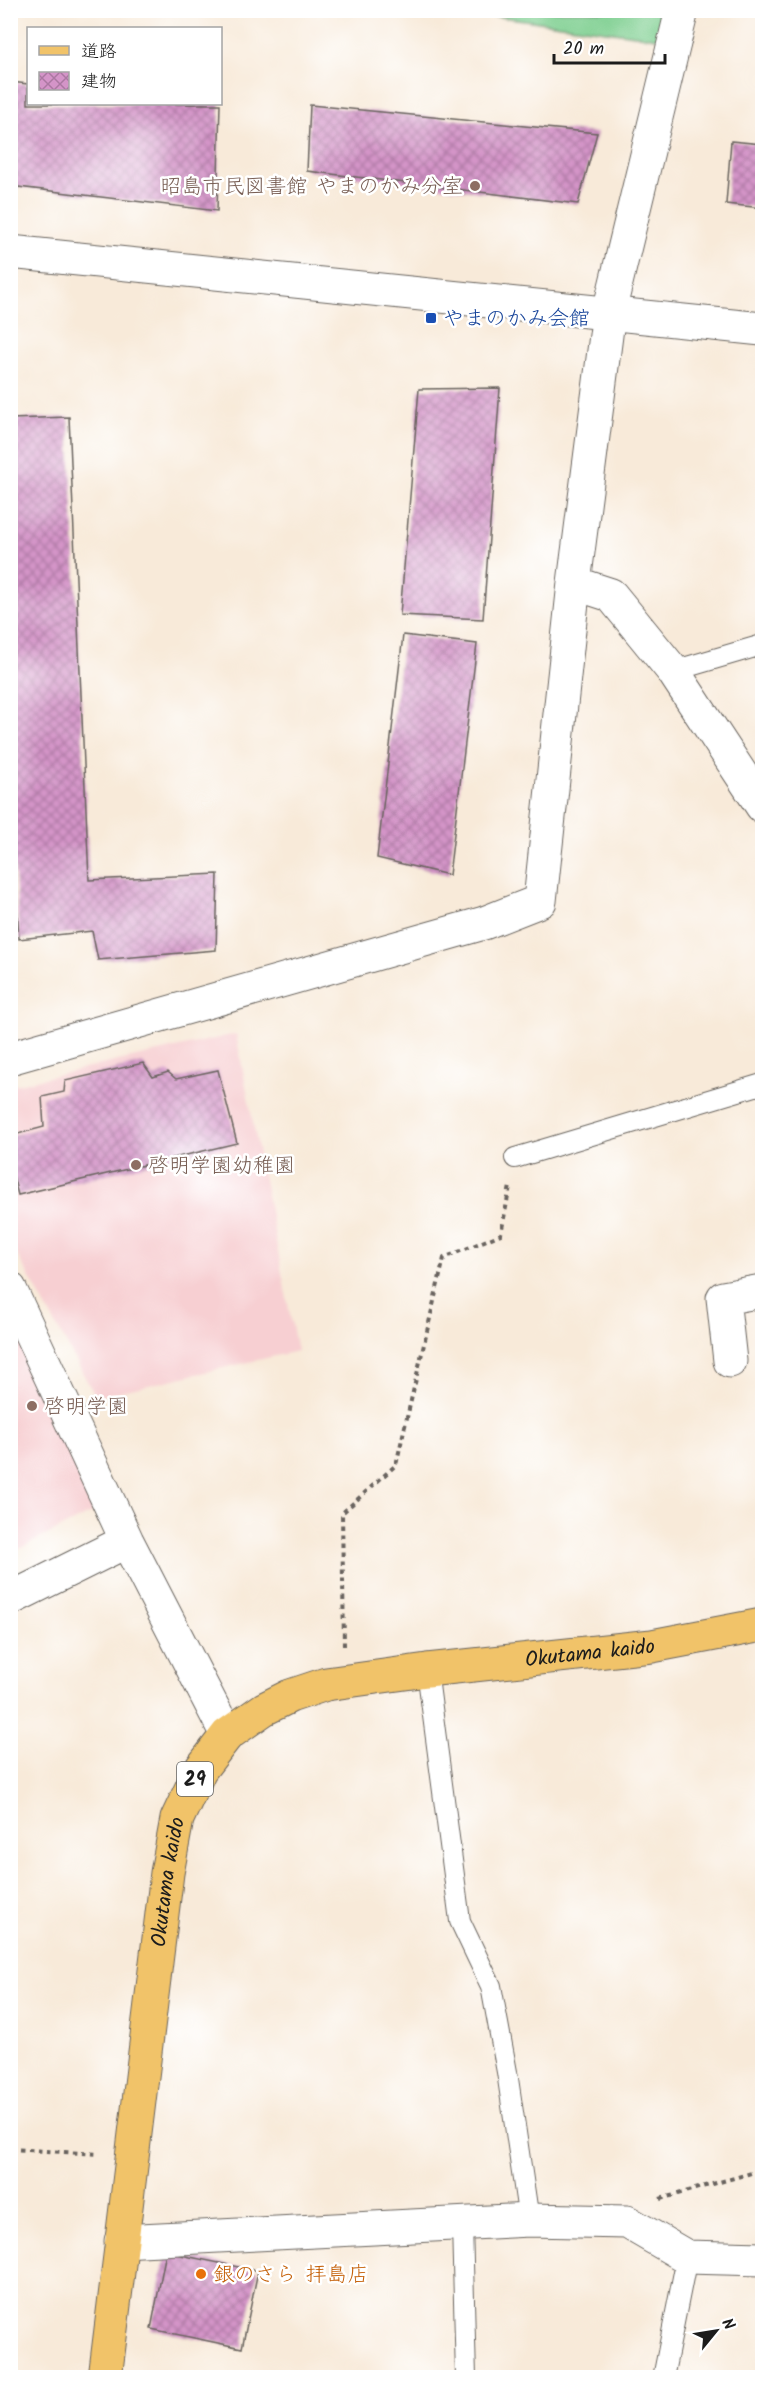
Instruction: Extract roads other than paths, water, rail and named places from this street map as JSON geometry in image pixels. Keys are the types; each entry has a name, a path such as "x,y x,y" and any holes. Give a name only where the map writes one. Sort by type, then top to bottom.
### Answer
{"main road":[{"name":"Okutama kaido","path":"105,2378 167,1873 177,1819 200,1770 227,1735 264,1709 290,1696 326,1684 427,1670 652,1646 762,1625"}],"street":[{"path":"10,1058 484,923 540,901 574,584 609,312 682,10"},
{"path":"10,252 762,329"},
{"path":"574,584 611,595 673,671 762,806"},
{"path":"10,1289 128,1541 227,1735"},
{"path":"730,1361 723,1298 762,1291"},
{"path":"10,1599 128,1541"},
{"path":"121,2241 529,2220 627,2223 687,2257 762,2259"}],"lane":[{"path":"673,671 762,645"},
{"path":"515,1158 762,1084"},
{"path":"427,1670 460,1921 491,1986 507,2072 529,2220"},
{"path":"462,2224 466,2378"},
{"path":"663,2378 687,2257"}],"place":[{"name":"昭島市民図書館 やまのかみ分室","path":"475,186"},
{"name":"やまのかみ会館","path":"431,318"},
{"name":"啓明学園幼稚園","path":"136,1165"},
{"name":"啓明学園","path":"32,1406"},
{"name":"銀のさら 拝島店","path":"201,2274"}]}
